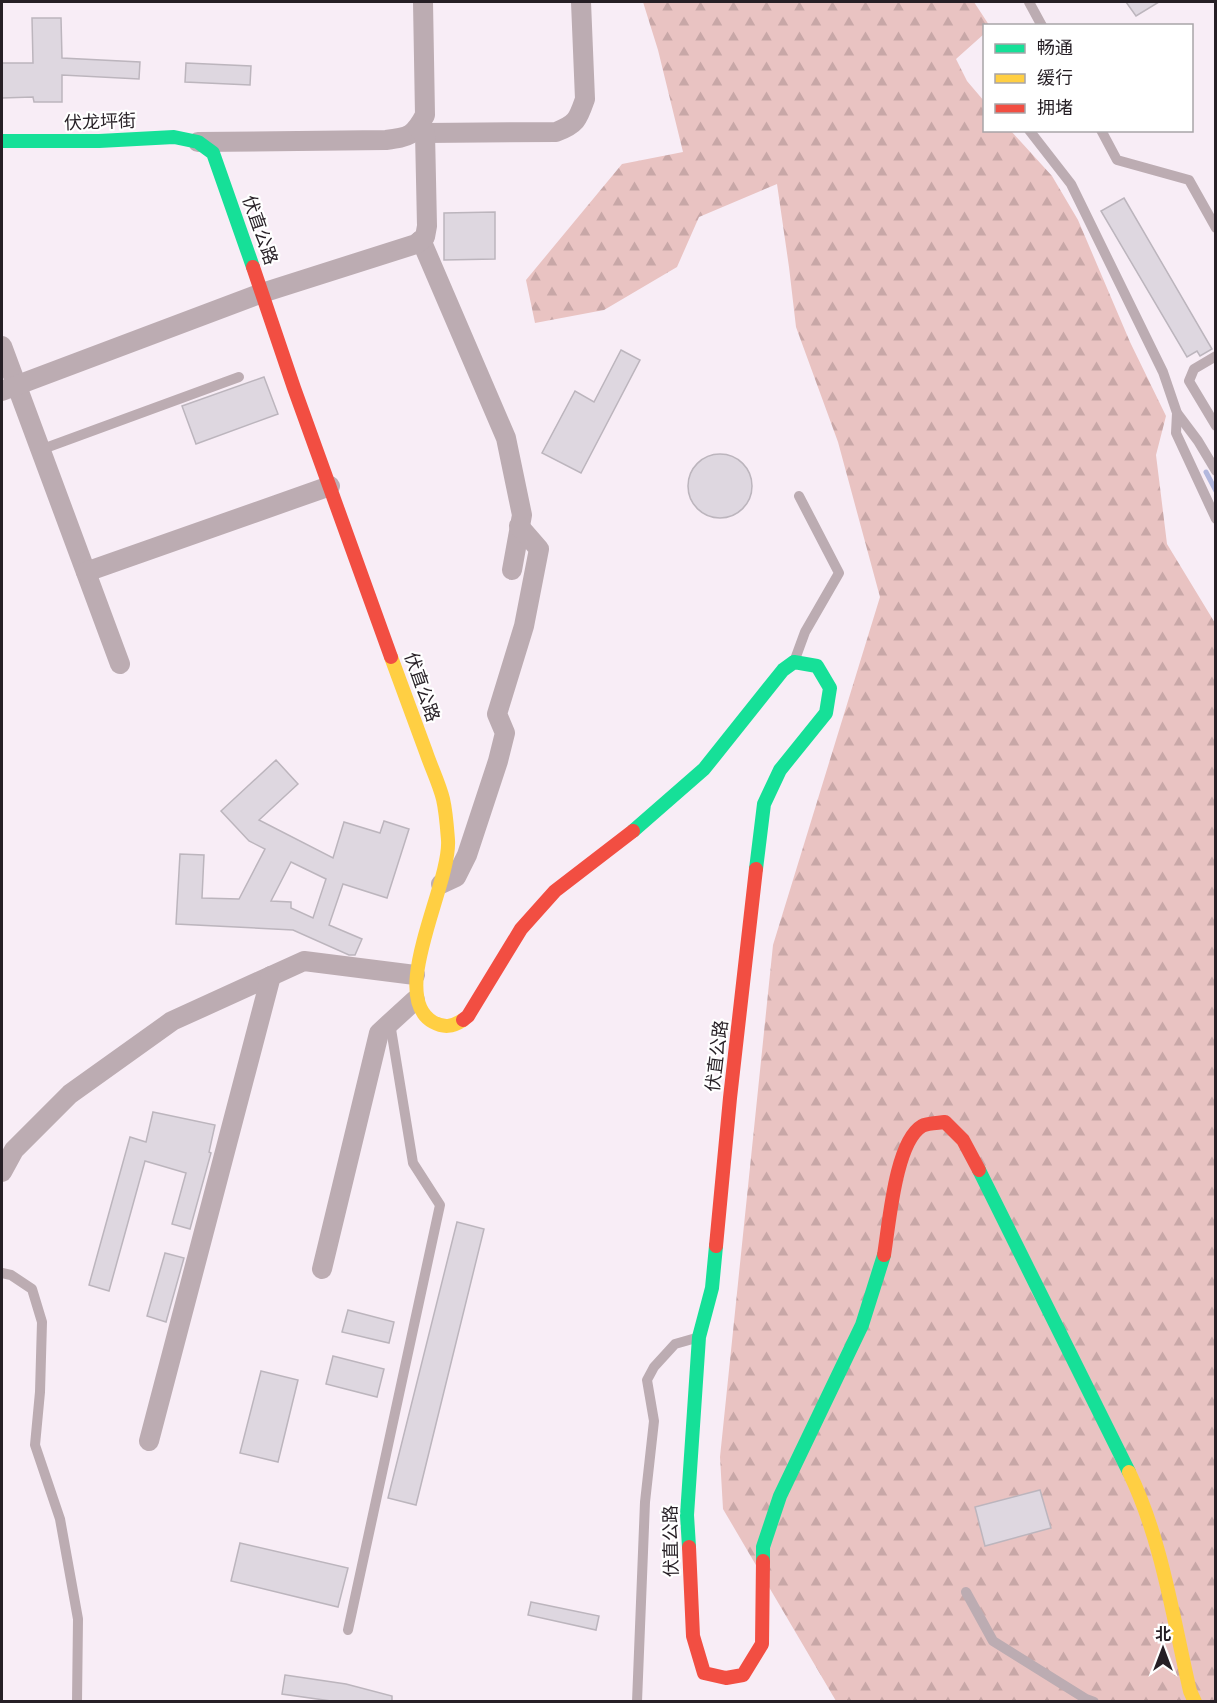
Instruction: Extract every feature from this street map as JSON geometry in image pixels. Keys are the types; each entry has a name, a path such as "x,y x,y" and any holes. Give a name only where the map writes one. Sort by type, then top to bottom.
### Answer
{"main road":[{"name":"伏龙坪街","path":"2,141 99,141 174,137 198,142"},
{"name":"伏直公路","path":"198,142 213,153 224,179 262,293 442,800 448,855 415,975 415,1000"},
{"name":"伏直公路","path":"794,662 817,666 830,688 826,713 780,770 764,804 730,1098 712,1288 699,1338 687,1515 693,1636 704,1673 726,1678 743,1675 762,1644 763,1547 780,1496 862,1325 883,1262 898,1170 907,1143 922,1126 945,1122 963,1140 999,1207 1142,1499 1194,1701"},
{"path":"415,1000 418,1010 432,1023 452,1026 468,1016 521,929 555,891 621,842 704,769 783,670 794,662"}],"street":[{"path":"9,388 262,293 416,244 425,237 427,226 421,131 425,115 423,2"},
{"path":"198,142 386,140 407,137 421,131 556,132 571,126 580,114 585,99 581,2"},
{"path":"421,240 506,438 522,515 512,570"},
{"path":"2,346 9,388 40,450 120,664"},
{"path":"86,572 330,486"},
{"path":"441,884 456,877 467,855 501,752 504,733 497,714 524,626 539,549 519,526"},
{"path":"2,1172 14,1150 70,1094 172,1021 304,962 415,975"},
{"path":"148,1441 271,976"},
{"path":"322,1269 379,1033 415,1000"}],"lane":[{"path":"1029,2 1041,24"},
{"path":"1031,132 1071,184 1163,372 1177,413 1215,471"},
{"path":"1102,132 1118,160 1189,180 1215,228"},
{"path":"1215,356 1194,369 1189,381 1215,426"},
{"path":"40,450 240,377"},
{"path":"1177,413 1176,433 1215,519"},
{"path":"794,662 805,632 839,573 799,496"},
{"path":"348,1629 440,1205 413,1163 390,1023"},
{"path":"2,1273 11,1275 32,1289 42,1322 40,1392 35,1445 60,1519 78,1619 77,1701"},
{"path":"638,1701 645,1502 654,1421 647,1380 654,1367 675,1344 699,1338"},
{"path":"966,1592 993,1641 1086,1699 1094,1701"}],"green space":[{"path":"643,2 974,2 988,24 983,24 983,35 956,59 967,81 983,100 983,132 1012,132 1052,176 1078,220 1130,342 1166,416 1156,455 1167,544 1215,623 1215,1701 836,1701 723,1509 720,1457 773,945 880,597 838,442 796,327 777,184 699,217 677,267 604,310 535,323 526,280 622,164 683,152 658,50"}],"building":[{"path":"1126,2 1159,2 1136,16"},
{"path":"32,18 61,18 62,58 140,62 139,79 62,75 62,102 34,102 33,97 2,98 2,63 33,63"},
{"path":"186,63 251,66 250,85 185,82"},
{"path":"1124,198 1212,349 1200,356 1197,351 1187,357 1101,211"},
{"path":"495,212 495,259 444,260 444,213"},
{"path":"621,350 640,360 581,473 542,453 575,391 594,402"},
{"path":"264,377 278,414 196,444 182,406"},
{"path":"720,454 738,459 743,463 747,468 752,486 747,504 743,509 738,513 720,518 702,513 697,509 693,504 688,486 693,468 697,463 702,459"},
{"path":"276,760 298,784 259,820 333,858 344,822 380,833 384,821 409,829 387,898 343,884 329,925 362,939 355,955 349,955 293,930 176,924 180,854 204,855 202,898 239,899 265,849 249,841 221,811","holes":["291,862 326,879 313,918 291,908 291,902 271,901"]},
{"path":"153,1112 215,1125 209,1152 211,1153 190,1229 172,1224 186,1173 145,1161 109,1291 89,1285 130,1137 146,1142"},
{"path":"457,1222 484,1229 416,1505 388,1498"},
{"path":"165,1253 184,1258 166,1322 147,1316"},
{"path":"348,1310 394,1322 389,1343 342,1332"},
{"path":"333,1356 384,1369 377,1397 326,1384"},
{"path":"261,1371 298,1380 278,1462 240,1453"},
{"path":"1040,1490 1051,1528 985,1546 975,1507"},
{"path":"240,1543 348,1568 338,1607 231,1581"},
{"path":"531,1602 599,1616 596,1630 528,1615"},
{"path":"285,1675 346,1684 392,1696 392,1701 331,1701 282,1694"}],"waterway":[{"path":"1206,472 1216,491"}],"traffic: fast":[{"path":"2,141 99,141 174,137 198,142 213,153 253,267"},
{"path":"633,831 704,769 783,670 794,662 817,666 830,688 826,713 780,770 764,804 756,869"},
{"path":"979,1170 1129,1472"},
{"path":"689,1547 687,1515 699,1337 712,1288 716,1246"},
{"path":"763,1561 763,1547 780,1496 862,1325 884,1255"}],"traffic: slow":[{"path":"391,657 441,793 448,835 446,859 424,938 416,989 421,1009 433,1022 448,1026 463,1020"},
{"path":"1129,1472 1158,1552 1190,1691 1195,1702"}],"traffic: jam":[{"path":"253,267 391,657"},
{"path":"463,1020 468,1016 521,929 555,891 633,831"},
{"path":"716,1246 756,869"},
{"path":"884,1255 899,1166 913,1135 922,1126 945,1122 963,1140 979,1170"},
{"path":"689,1547 693,1636 704,1673 726,1678 743,1675 762,1644 763,1561"}]}
